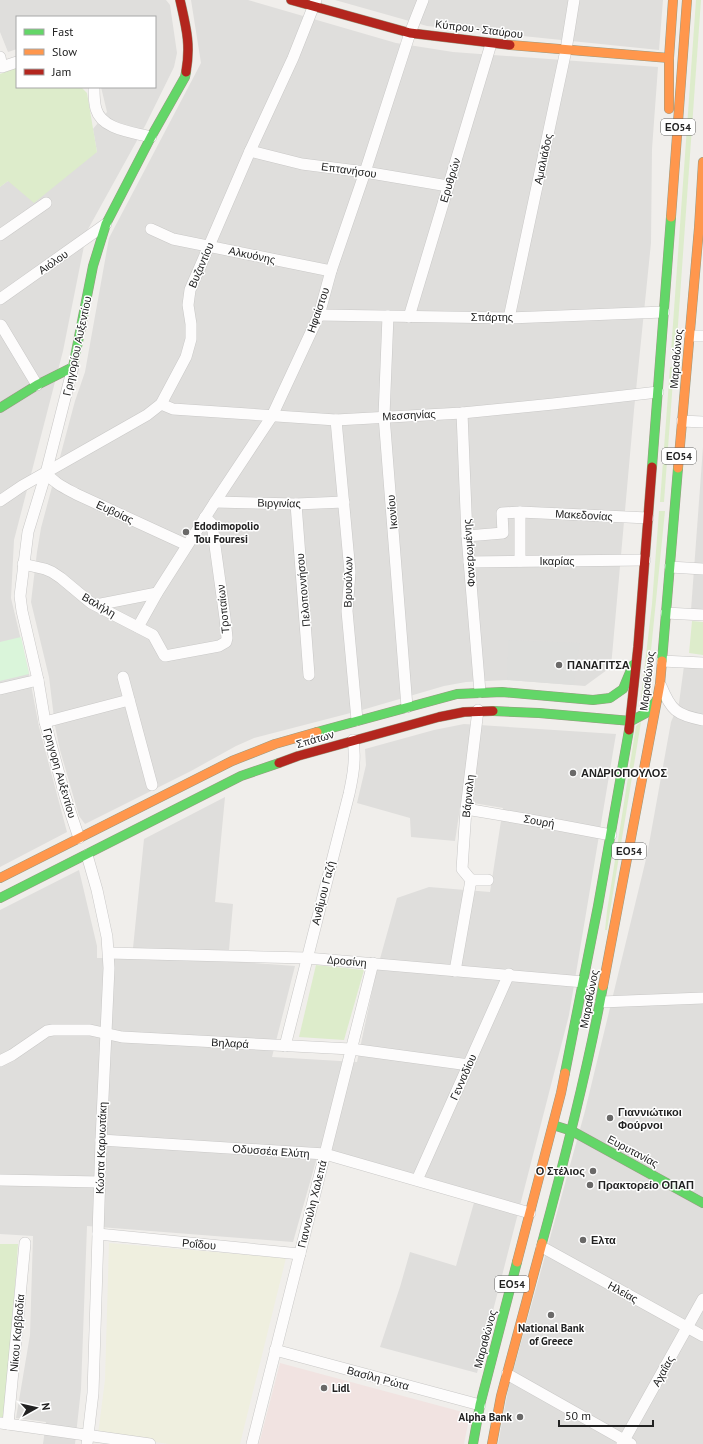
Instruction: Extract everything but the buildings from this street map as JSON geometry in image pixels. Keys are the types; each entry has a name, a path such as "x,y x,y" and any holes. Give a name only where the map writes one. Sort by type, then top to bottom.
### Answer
{"main road":[{"name":"Γρηγορίου Αυξεντίου","path":"73,367 93,266 106,224 151,137 185,78 190,55 180,0"},
{"name":"Κύπρου - Σταύρου","path":"291,0 315,3 410,33 491,44 669,58"},
{"name":"Μαραθώνος","path":"669,254 669,58 673,0"},
{"name":"Μαραθώνος","path":"472,1444 480,1405 560,1093 584,982 631,721 669,254 687,0"},
{"name":"Μαραθώνος","path":"492,1444 501,1396 572,1131 601,1002 660,684 699,228 703,162"},
{"name":"Μαραθώνος","path":"699,228 703,210"},
{"path":"0,408 37,385 73,367"},
{"name":"Σπάτων","path":"0,878 232,761 294,738 457,694 502,692 593,700 610,698 623,689 632,672 638,647"},
{"path":"631,721 649,711 657,700"},
{"name":"Σπάτων","path":"0,898 241,776 281,761 353,740 444,716 478,710 500,710 631,721"},
{"path":"552,1125 572,1131"},
{"name":"Ευρυτανίας","path":"572,1131 703,1203"}],"street":[{"name":"Ηφαίστου","path":"138,627 157,593 214,502 272,416 319,315 331,271 410,33 423,0"},
{"name":"Αμαλιάδος","path":"509,318 566,50 574,0"},
{"name":"Βυζαντίου","path":"0,501 22,486 147,415 161,404 186,357 190,339 191,324 188,305 190,290 293,58 315,3"},
{"name":"Ερυθρών","path":"408,317 491,44"},
{"path":"1,62 16,62"},
{"path":"94,88 96,109 99,116 106,123 114,127 151,137"},
{"name":"Επτανήσου","path":"250,152 302,164 365,172 448,186"},
{"path":"0,235 46,202"},
{"name":"Αιόλου","path":"0,299 106,224"},
{"name":"Αλκυόνης","path":"152,229 173,239 331,271"},
{"name":"Σπάρτης","path":"319,315 509,318 664,312"},
{"name":"Ικονίου","path":"388,316 384,416 407,707"},
{"path":"1,326 37,385"},
{"path":"690,336 703,336"},
{"name":"Γρηγορίου Αυξεντίου","path":"43,707 20,596 28,532 46,473 73,367"},
{"name":"Μεσσηνίας","path":"161,404 173,410 336,420 384,416 462,413 658,392"},
{"name":"Φανερωμένης","path":"462,413 467,536 480,692"},
{"name":"Βρυούλων","path":"336,420 350,572 347,611 357,720"},
{"path":"682,421 703,422"},
{"name":"Ευβοίας","path":"46,473 59,485 76,494 187,545"},
{"name":"Βιργινίας","path":"214,502 296,504 344,502"},
{"name":"Πελοποννήσου","path":"296,504 309,675"},
{"path":"520,512 520,561"},
{"name":"Μακεδονίας","path":"504,533 502,513 520,512 648,518"},
{"name":"Τροπαίων","path":"166,656 219,646 226,642 225,618 212,524 205,517"},
{"path":"467,536 520,531"},
{"name":"Ικαρίας","path":"469,562 645,560"},
{"name":"Βαλήλη","path":"23,564 52,572 86,599 153,635 156,638 162,653 166,656"},
{"path":"670,567 703,569"},
{"path":"96,605 157,593"},
{"path":"666,613 703,615"},
{"path":"662,661 703,662"},
{"path":"123,677 152,785"},
{"path":"0,689 38,680"},
{"path":"660,684 667,702 674,710 684,716 703,720"},
{"path":"45,722 129,700"},
{"name":"Γρηγορη Αυξεντίου","path":"43,707 45,722 65,796 79,838"},
{"name":"Βάρναλη","path":"471,880 462,869 466,809 478,710"},
{"name":"Ανθίμου Γαζή","path":"285,1046 349,794 354,768 355,754 353,740"},
{"name":"Σουρή","path":"466,809 611,835"},
{"name":"Κώστα Καρυωτάκη","path":"87,855 97,890 107,937 108,953 93,1393 87,1439"},
{"path":"455,971 471,880 488,880"},
{"name":"Δροσίνη","path":"108,953 307,958 455,971 509,974 584,982"},
{"name":"Γιαννούλη Χαλεπά","path":"252,1444 373,964"},
{"name":"Γενναδίου","path":"418,1180 509,974"},
{"path":"601,1002 703,998"},
{"name":"Βηλαρά","path":"0,1061 12,1055 47,1031 90,1030 122,1037 351,1049 469,1065"},
{"name":"Οδυσσέα Ελύτη","path":"101,1140 325,1154 530,1213"},
{"path":"0,1180 99,1182"},
{"name":"Ροΐδου","path":"98,1234 300,1254"},
{"name":"Νίκου Καββαδία","path":"4,1423 25,1243"},
{"name":"Ηλείας","path":"542,1247 703,1336"},
{"name":"Αχαΐας","path":"626,1443 703,1299"},
{"name":"Βασίλη Ρώτα","path":"276,1350 480,1405"},
{"path":"507,1374 626,1443"},
{"path":"4,1423 87,1439 150,1444"}],"shaded area":[{"path":"0,0 166,0 170,5 177,53 174,67 145,126 87,231 63,351 14,540 11,598 29,674 39,727 67,832 0,867 0,187 8,181 97,152 93,129 107,112 101,88 156,88 156,16 16,16 16,49 8,52 0,32"},
{"path":"191,0 248,0 396,43 453,52 658,67 652,149 651,243 634,410 611,667 585,686 507,680 466,682 444,686 362,710 254,738 85,824 79,816 60,750 55,726 49,677 31,602 37,552 41,528 75,401 85,372 109,238 201,63"},
{"path":"335,0 663,0 659,50 427,26"},
{"path":"703,447 703,611 691,610"},
{"path":"508,640 580,643 574,685 507,680"},
{"path":"684,666 703,667 703,1444 498,1444 508,1390 585,1111 647,855 671,722 679,703"},
{"path":"464,724 616,734 569,1015 477,1373 380,1347 410,1252 456,1266 477,1192 320,1147 293,1242 87,1226 81,1389 75,1444 43,1444 46,1422 16,1418 30,1335 33,1236 0,1234 0,910 79,870 97,946 97,958 132,958 144,839 225,797 215,902 233,904 228,961 295,966 272,1057 357,1062 376,973 397,898 429,887 490,892 503,808 461,801 455,841 411,837 410,818 357,803 366,765 365,749 434,730"},
{"name":"Lidl","path":"280,1363 470,1414 464,1444 259,1444"}],"green space":[{"path":"696,0 701,0 676,353 671,352"},
{"path":"16,69 16,88 82,88 87,93 97,152 34,203 8,181 0,187 0,74"},
{"path":"670,367 674,367 664,502 660,502"},
{"path":"659,511 665,511 647,690 643,699 641,697 652,604"},
{"path":"692,621 703,622 703,655 689,653"},
{"path":"21,637 29,674 0,681 0,642"},
{"path":"641,722 607,930 605,930 636,726"},
{"path":"316,965 364,970 344,1040 299,1037"},
{"path":"109,1243 286,1258 240,1444 169,1444 98,1434 105,1380"},
{"path":"0,1244 18,1244 6,1418 0,1417"}],"traffic: fast":[{"path":"0,408 37,385 73,367 93,266 106,224 151,137 185,77 186,72"},
{"path":"652,467 671,217"},
{"path":"662,661 678,468"},
{"path":"317,732 457,694 502,692 593,700 610,698 623,689 633,665"},
{"path":"493,711 539,713 631,721 646,713 657,700"},
{"path":"565,1073 598,906 629,730"},
{"path":"0,898 241,776 279,763"},
{"path":"542,1243 575,1115 603,986"},
{"path":"553,1125 572,1131 703,1203"},
{"path":"473,1444 480,1405 517,1262"}],"traffic: slow":[{"path":"669,109 669,58 673,0"},
{"path":"671,217 687,0"},
{"path":"510,45 669,58"},
{"path":"678,468 699,228 703,162"},
{"path":"603,986 660,684 662,661"},
{"path":"0,878 232,761 275,744 317,732"},
{"path":"517,1262 565,1073"},
{"path":"492,1444 501,1396 542,1243"}],"traffic: jam":[{"path":"180,0 188,44 186,72"},
{"path":"291,0 410,33 510,45"},
{"path":"629,730 638,647 652,467"},
{"path":"279,763 298,756 439,717 464,712 493,711"}],"place":[{"name":"Edodimopolio Tou Fouresi","path":"186,532"},
{"name":"ΠΑΝΑΓΙΤΣΑ","path":"559,665"},
{"name":"ΑΝΔΡΙΟΠΟΥΛΟΣ","path":"573,773"},
{"name":"Γιαννιώτικοι Φούρνοι","path":"610,1118"},
{"name":"Ο Στέλιος","path":"593,1171"},
{"name":"Πρακτορείο ΟΠΑΠ","path":"590,1185"},
{"name":"Ελτα","path":"583,1240"},
{"name":"National Bank of Greece","path":"551,1315"},
{"name":"Lidl","path":"324,1388"},
{"name":"Alpha Bank","path":"520,1417"}]}
